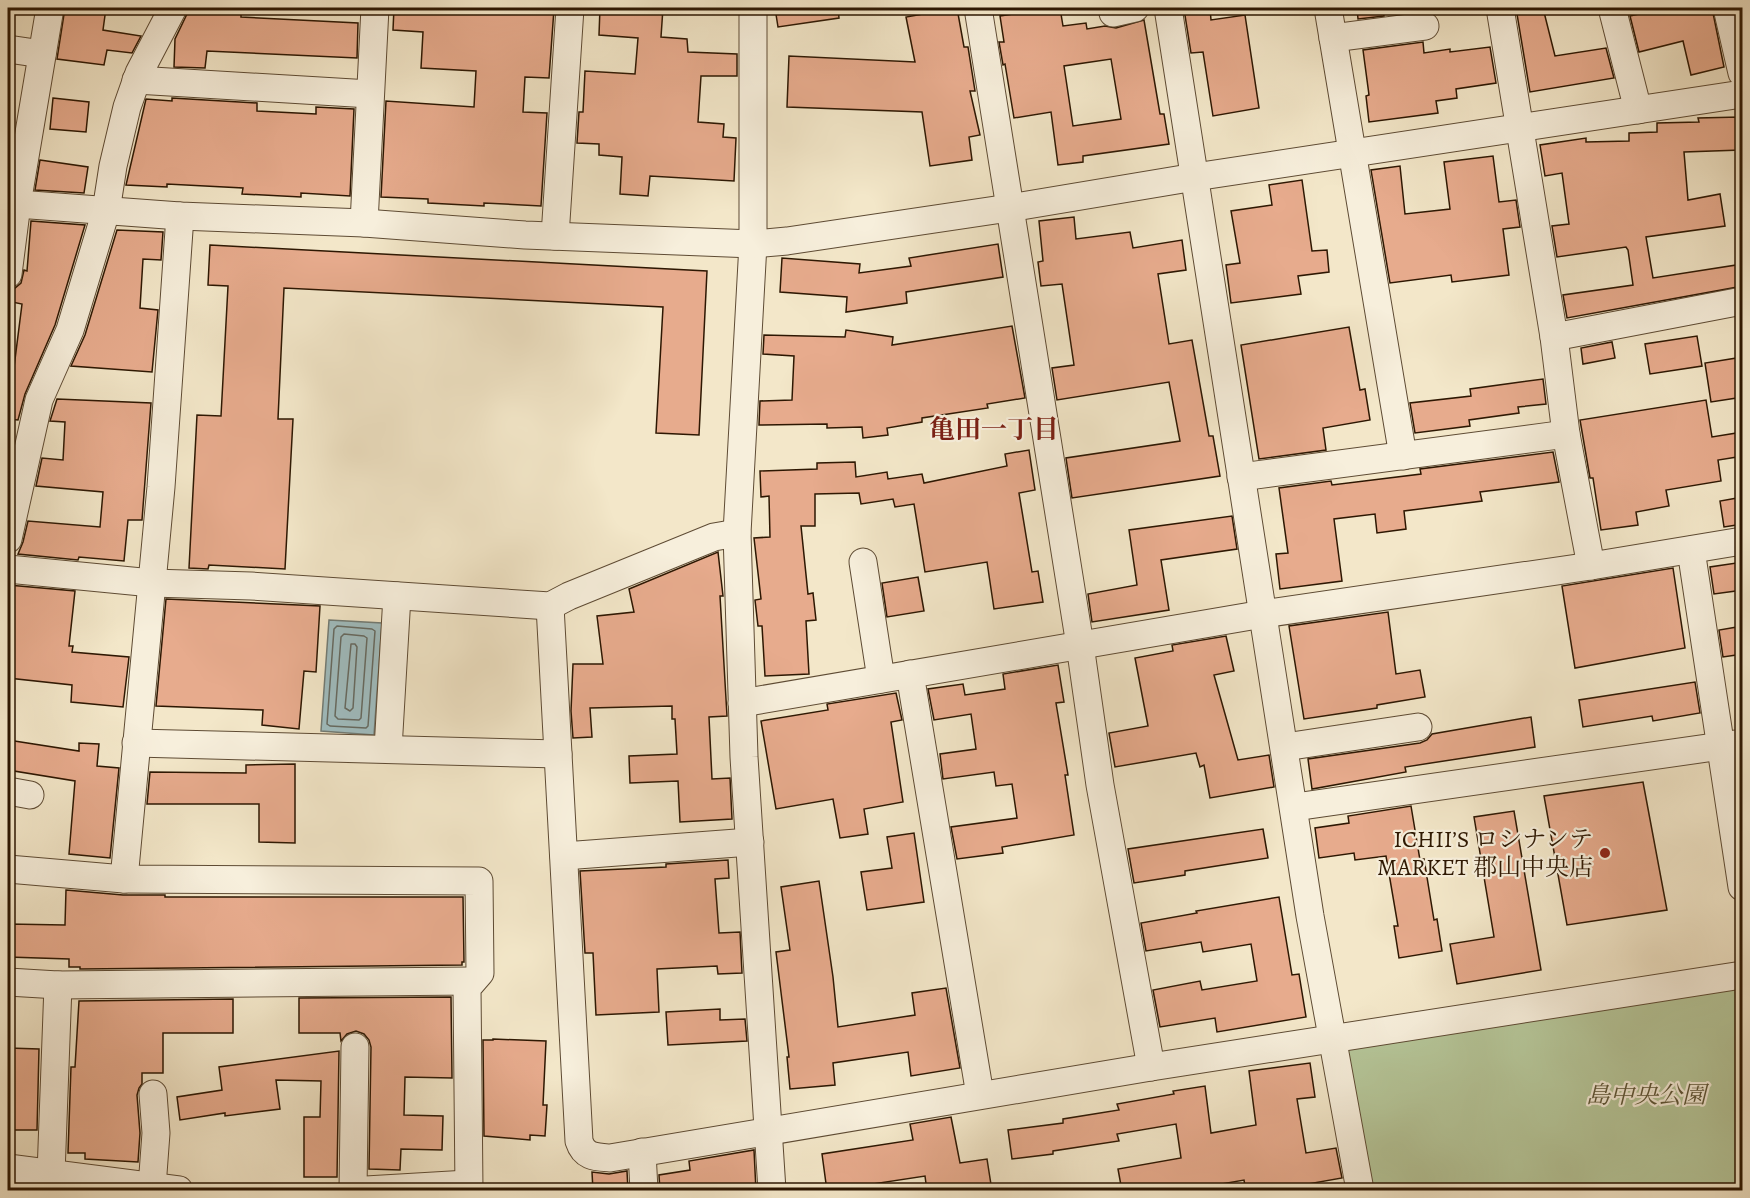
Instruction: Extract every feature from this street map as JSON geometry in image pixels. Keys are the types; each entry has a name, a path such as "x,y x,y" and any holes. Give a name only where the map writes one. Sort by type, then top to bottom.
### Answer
{"street":[{"path":"8,272 50,8"},
{"path":"8,539 39,400 70,330 106,211 112,166 127,107 136,80 173,8"},
{"path":"364,223 375,8"},
{"path":"555,236 570,8"},
{"path":"753,8 753,244 736,533 742,703 772,1191"},
{"path":"978,8 1080,645 1100,785 1151,1067"},
{"path":"1168,8 1295,807 1310,916 1360,1191"},
{"path":"1328,8 1402,456"},
{"path":"1500,8 1554,338 1566,434 1592,566"},
{"path":"1612,8 1638,110"},
{"path":"17,204 180,216 364,223 555,236 753,244 788,242 1196,177 1519,129 1742,90 1727,8"},
{"path":"1333,38 1425,26"},
{"path":"8,49 42,54"},
{"path":"136,80 370,94"},
{"path":"124,879 161,487 180,216"},
{"path":"1554,338 1743,301"},
{"path":"1241,477 1566,434"},
{"path":"8,568 152,583 251,585 550,606 569,596 714,537 736,533"},
{"path":"742,703 1263,614 1592,566 1743,541"},
{"path":"1691,550 1732,744 1743,887"},
{"path":"863,562 881,679"},
{"path":"388,749 397,596"},
{"path":"550,606 579,1141 582,1149 590,1157 610,1158 1151,1067 1743,975"},
{"path":"910,674 980,1095"},
{"path":"1285,747 1418,727"},
{"path":"136,743 558,754"},
{"path":"1295,807 1732,744"},
{"path":"564,856 750,842"},
{"path":"8,869 124,879 479,881 480,972 467,988 468,1187 366,1191"},
{"path":"8,982 58,985 472,981"},
{"path":"51,1174 58,985"},
{"path":"353,1191 355,1047"},
{"path":"152,1187 156,1133 153,1094"},
{"path":"642,1152 644,1191"},
{"path":"8,1168 179,1191"}],"green space":[{"name":"島中央公園","path":"1742,983 1742,1190 1366,1190 1341,1047"}],"water":[{"path":"329,620 382,623 374,735 321,731"}],"building":[{"path":"65,8 106,8 103,30 141,36 132,53 107,50 104,65 57,59"},
{"path":"208,8 241,8 241,17 358,23 357,58 207,51 205,68 174,67 175,39 188,12 207,13"},
{"path":"394,8 554,9 549,78 525,77 523,112 547,113 541,206 428,203 428,199 381,197 386,101 474,107 476,71 421,68 423,32 393,30"},
{"path":"600,8 663,8 661,37 687,39 688,52 737,54 737,76 701,76 698,122 724,124 723,137 736,138 734,181 650,176 648,196 620,194 622,157 599,155 599,144 577,143 579,112 583,112 585,71 635,74 638,38 599,35"},
{"path":"775,8 838,8 839,18 778,27"},
{"path":"957,8 964,47 968,47 975,91 970,91 980,135 969,137 972,160 930,166 922,112 787,107 789,56 915,62 906,17"},
{"path":"1060,8 1063,26 1086,23 1087,29 1105,26 1116,28 1144,20 1160,114 1164,114 1169,144 1083,156 1083,162 1058,165 1051,112 1014,118 999,42 1004,42 1000,16","holes":["1111,59 1121,119 1073,126 1064,66"]},
{"path":"1210,8 1211,20 1245,15 1259,108 1213,116 1203,52 1191,53 1184,9"},
{"path":"1357,8 1383,8 1384,16 1358,19"},
{"path":"1516,8 1543,8 1555,56 1606,48 1614,78 1530,92"},
{"path":"1666,8 1712,8 1724,67 1691,75 1683,41 1639,52 1630,16"},
{"path":"1423,42 1424,53 1490,47 1496,83 1456,89 1457,98 1436,101 1438,113 1369,122 1366,96 1369,95 1363,50"},
{"path":"53,98 89,102 86,132 50,129"},
{"path":"172,98 257,103 257,111 316,114 316,107 354,109 350,196 301,193 301,197 242,194 243,188 167,184 167,187 126,185 146,99 172,101"},
{"path":"1740,117 1741,150 1684,152 1688,200 1720,194 1725,226 1646,237 1653,278 1743,264 1743,286 1567,318 1563,295 1633,285 1628,250 1626,247 1557,257 1552,226 1569,224 1562,173 1545,176 1540,145 1586,138 1586,142 1629,141 1629,133 1657,132 1657,123 1699,122 1698,118"},
{"path":"1493,156 1499,202 1516,200 1520,227 1503,229 1509,275 1452,282 1451,275 1390,283 1371,170 1400,166 1405,214 1450,209 1444,162"},
{"path":"40,160 88,167 84,193 35,190"},
{"path":"1302,180 1312,251 1327,250 1329,272 1298,276 1301,294 1231,303 1226,265 1240,263 1231,211 1272,205 1269,185"},
{"path":"1074,217 1076,239 1130,232 1133,248 1182,240 1186,270 1158,274 1169,344 1192,340 1209,436 1213,436 1220,476 1072,498 1066,458 1180,441 1169,382 1057,400 1052,368 1074,365 1062,284 1041,286 1038,262 1043,261 1039,221"},
{"path":"31,221 85,225 55,325 25,394 18,420 8,419 8,374 13,375 22,304 12,302 14,289 21,283 24,270 27,271"},
{"path":"117,230 163,232 161,260 143,259 140,308 158,310 152,372 71,366 85,335"},
{"path":"998,244 1003,277 906,292 907,303 846,312 847,297 780,292 782,258 860,264 859,273 911,266 909,258"},
{"path":"210,245 707,271 699,435 656,433 663,307 284,288 278,419 293,419 285,569 209,565 208,569 189,568 197,415 221,416 228,286 208,285"},
{"path":"1012,326 1025,398 987,404 988,408 922,418 922,422 887,428 888,435 863,438 862,427 827,428 827,424 759,425 760,401 792,400 794,356 763,354 764,335 845,337 846,330 893,337 892,345"},
{"path":"1349,327 1360,390 1365,389 1370,420 1323,428 1326,450 1259,459 1241,345"},
{"path":"1697,336 1702,366 1650,374 1645,344"},
{"path":"1612,342 1615,358 1583,364 1581,348"},
{"path":"1743,357 1743,397 1711,402 1705,363"},
{"path":"1543,379 1546,404 1518,407 1519,413 1469,420 1470,426 1415,433 1410,403 1471,396 1470,389"},
{"path":"57,399 151,403 142,520 128,520 124,561 79,557 78,560 18,554 28,521 100,527 103,492 36,486 42,458 63,460 65,422 50,421"},
{"path":"1706,400 1712,437 1743,432 1743,456 1718,460 1721,481 1666,490 1669,506 1636,512 1638,525 1601,530 1593,478 1590,478 1580,420"},
{"path":"1029,450 1035,490 1019,493 1032,572 1038,571 1043,602 994,609 987,562 925,572 914,504 895,507 893,499 861,504 859,493 815,494 815,526 801,526 808,594 813,593 816,620 806,621 809,674 765,676 762,626 758,626 755,600 761,599 754,538 770,537 769,496 761,497 760,471 817,469 817,463 855,462 856,477 887,472 888,479 922,474 924,483 1007,466 1005,454"},
{"path":"1553,452 1559,482 1480,492 1482,501 1404,511 1406,529 1377,533 1375,514 1334,519 1342,581 1280,589 1276,554 1288,553 1279,488 1331,481 1332,485 1421,474 1420,469"},
{"path":"1743,497 1743,524 1724,527 1720,501"},
{"path":"1232,516 1237,549 1161,560 1169,610 1092,622 1088,594 1137,585 1129,530"},
{"path":"718,552 723,596 720,596 727,716 709,717 712,779 730,778 732,819 680,822 678,781 630,783 629,756 677,754 672,706 590,708 592,737 573,738 571,711 573,664 603,664 597,616 634,612 629,589"},
{"path":"1743,562 1743,590 1714,594 1710,567"},
{"path":"1673,568 1685,648 1575,668 1562,586"},
{"path":"918,577 924,611 887,617 882,583"},
{"path":"8,585 75,591 69,646 73,646 72,652 129,657 123,707 71,702 72,685 8,678"},
{"path":"166,599 320,606 316,672 304,671 299,729 262,725 263,710 156,706"},
{"path":"1388,612 1396,674 1420,670 1425,697 1377,705 1377,708 1304,719 1289,626"},
{"path":"1743,626 1743,654 1723,657 1719,630"},
{"path":"1226,636 1234,671 1214,675 1238,760 1269,755 1274,787 1210,798 1204,765 1200,767 1196,753 1115,767 1109,733 1148,726 1135,658 1173,651 1172,645"},
{"path":"1058,665 1064,702 1056,703 1068,775 1065,775 1074,835 1002,847 1003,853 957,859 951,827 1017,818 1012,784 996,786 994,772 943,779 940,754 976,749 971,714 934,720 928,689 963,684 965,695 1005,689 1003,674"},
{"path":"1695,682 1700,713 1653,721 1652,716 1583,727 1579,700"},
{"path":"896,693 902,720 891,722 903,802 864,809 868,834 840,838 833,799 776,809 761,721 828,710 827,704"},
{"path":"1531,717 1535,747 1405,767 1406,772 1312,789 1308,759 1420,743 1432,734"},
{"path":"8,740 79,751 79,743 99,744 97,766 119,768 110,858 69,854 75,781 8,770"},
{"path":"295,764 295,843 259,842 259,804 147,804 150,772 246,773 246,765"},
{"name":"ICHII’S ロシナンテ MARKET 郡山中央店","path":"1643,782 1667,910 1567,925 1544,796"},
{"path":"1411,806 1420,860 1424,859 1434,920 1437,919 1442,951 1399,958 1394,926 1398,926 1386,856 1355,860 1354,853 1319,858 1315,828 1349,823 1348,816"},
{"path":"1514,811 1541,970 1457,984 1450,944 1494,937 1474,817"},
{"path":"1263,829 1268,858 1185,871 1185,875 1134,883 1128,849"},
{"path":"914,833 924,902 867,910 861,872 892,868 887,837"},
{"path":"728,860 729,878 715,879 719,933 740,932 742,973 718,974 717,966 657,969 659,1012 596,1015 593,953 585,953 580,871 666,867 666,864"},
{"path":"819,881 838,1027 915,1015 912,993 946,988 960,1068 911,1076 908,1052 833,1063 835,1085 790,1089 787,1057 789,1057 776,952 790,950 781,887"},
{"path":"66,890 123,895 165,895 165,897 463,897 464,962 462,965 80,969 80,967 69,967 69,959 8,957 8,924 65,925"},
{"path":"1279,897 1292,975 1299,974 1306,1017 1217,1032 1215,1018 1160,1027 1153,990 1200,981 1202,990 1257,981 1251,944 1203,952 1201,942 1146,951 1141,923"},
{"path":"451,997 452,1078 405,1077 404,1115 443,1116 442,1150 401,1149 400,1170 369,1169 371,1047 369,1040 364,1034 356,1031 347,1034 341,1041 340,1033 299,1033 299,998"},
{"path":"233,999 233,1033 163,1033 163,1073 142,1073 142,1084 137,1095 140,1133 138,1162 85,1159 85,1153 68,1153 71,1067 75,1067 79,1001"},
{"path":"720,1009 720,1020 745,1019 747,1041 668,1045 666,1012"},
{"path":"483,1040 546,1041 543,1105 547,1105 545,1136 530,1135 530,1140 484,1136"},
{"path":"8,1048 39,1049 37,1130 8,1130"},
{"path":"339,1051 337,1177 304,1177 304,1117 320,1117 321,1081 276,1080 280,1109 225,1116 225,1113 180,1120 177,1097 222,1090 219,1067"},
{"path":"1310,1063 1315,1097 1297,1099 1306,1153 1336,1148 1342,1178 1269,1191 1246,1191 1244,1180 1181,1191 1122,1191 1118,1169 1181,1158 1176,1124 1117,1134 1119,1141 1053,1151 1053,1154 1012,1159 1008,1130 1063,1123 1063,1119 1119,1110 1117,1104 1205,1086 1211,1133 1256,1125 1249,1071"},
{"path":"951,1117 960,1163 987,1159 992,1191 927,1191 925,1176 827,1191 822,1154 913,1140 910,1124"},
{"path":"754,1150 756,1191 660,1191 659,1175 690,1170 689,1161"},
{"path":"627,1171 628,1191 593,1191 592,1172 609,1174"}],"place":[{"name":"ICHII’S ロシナンテ MARKET 郡山中央店","path":"1605,853"}],"district":[{"name":"亀田一丁目","path":"994,429"}]}
